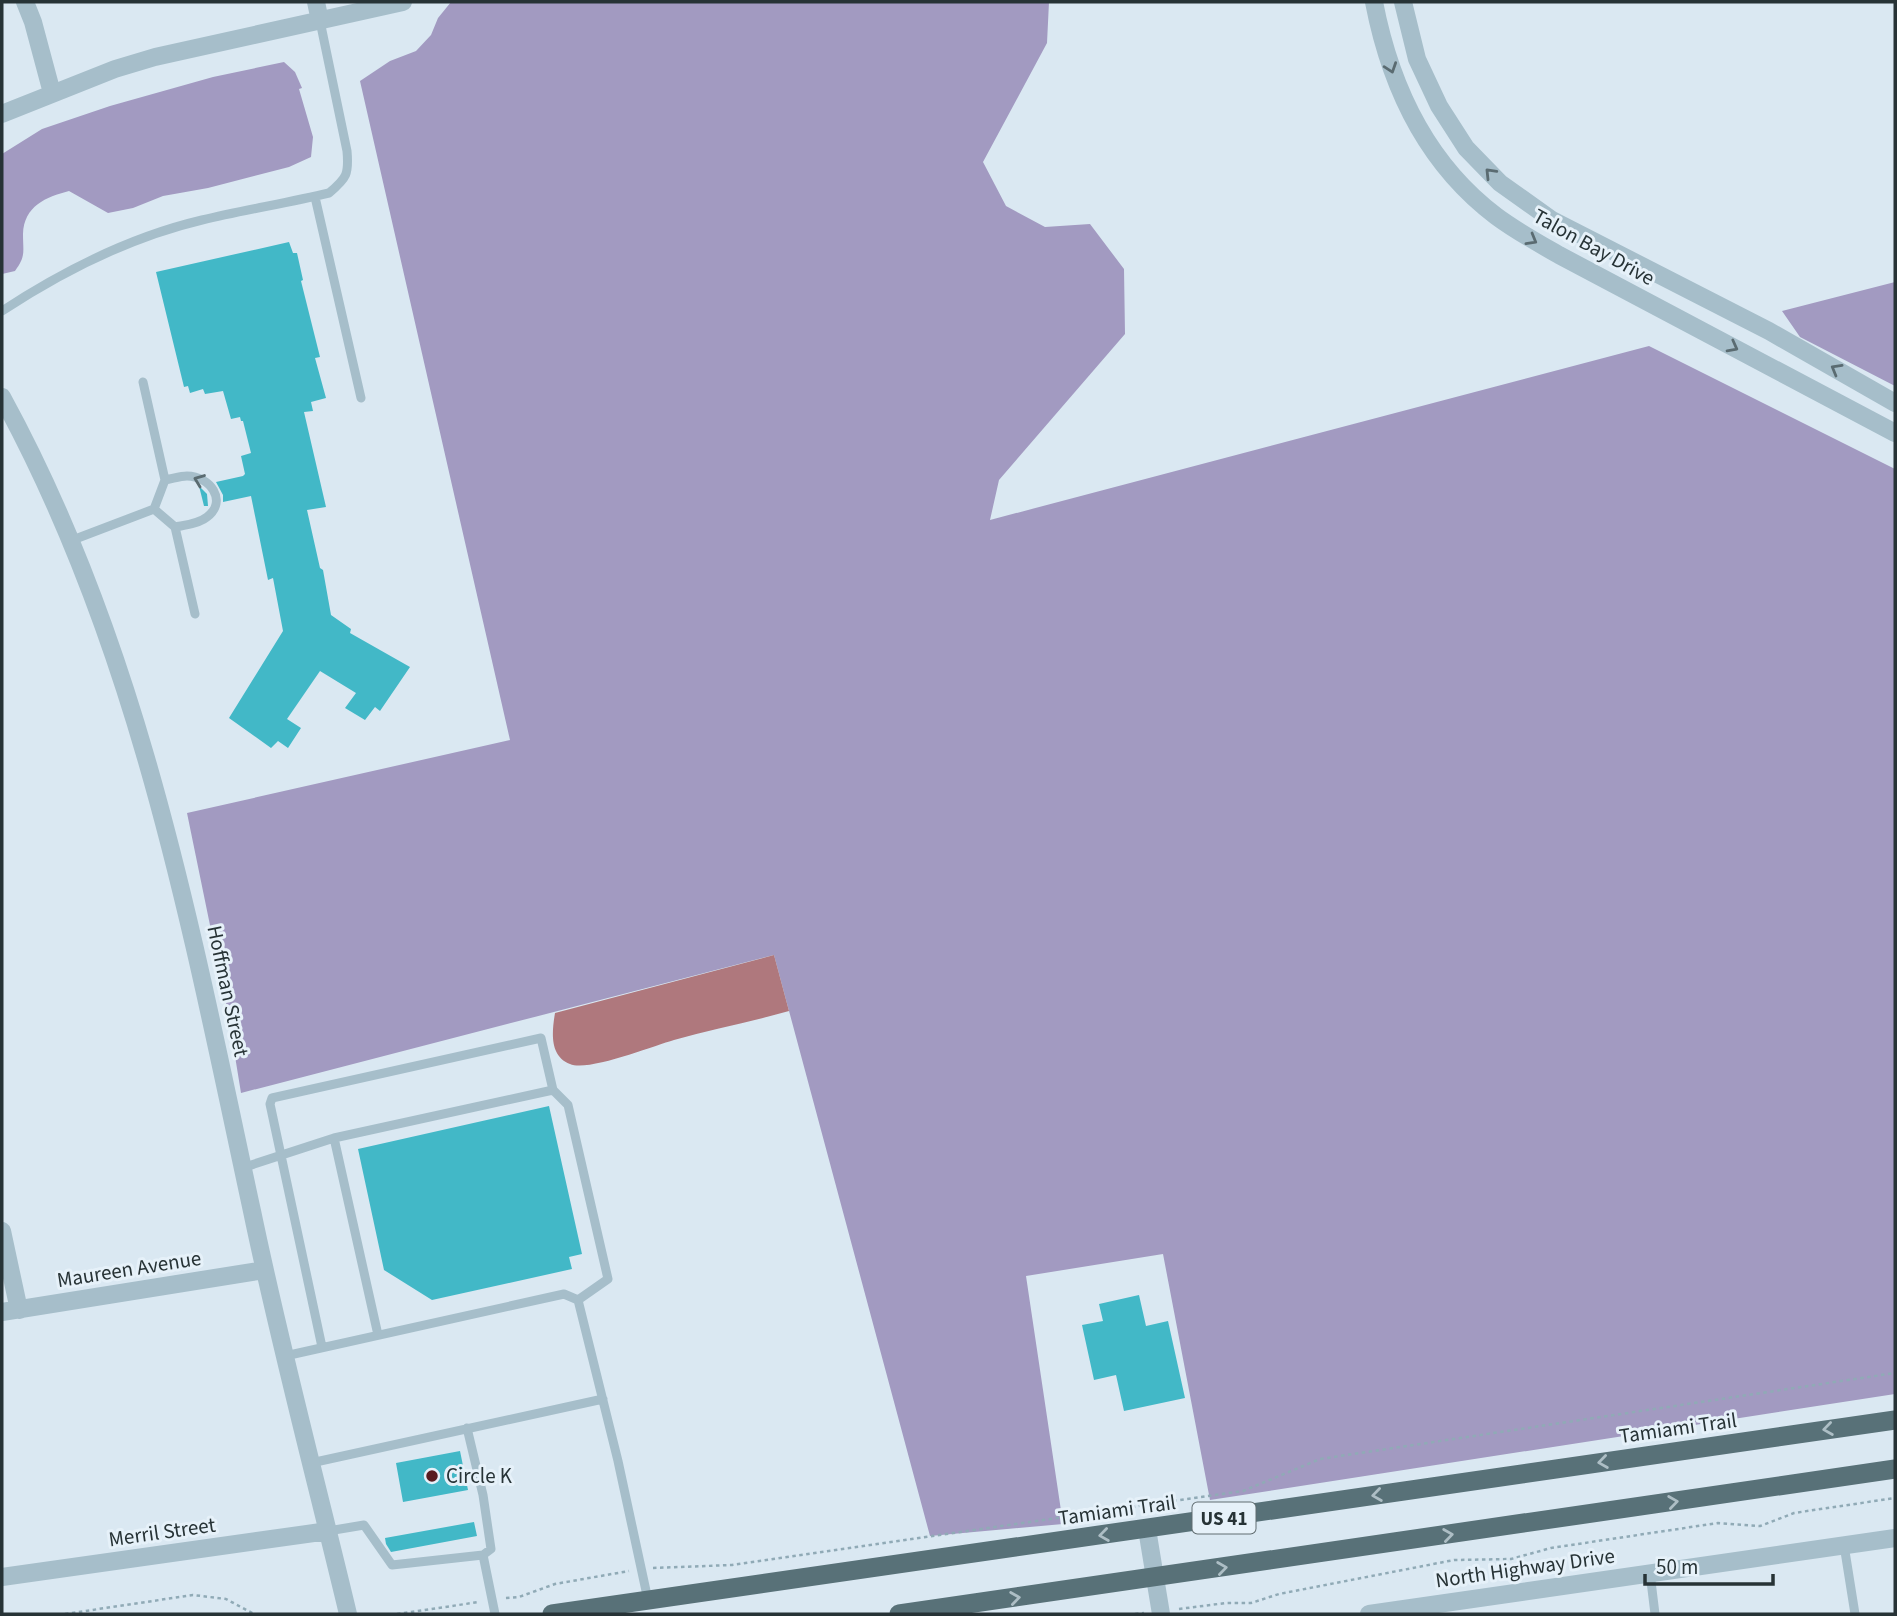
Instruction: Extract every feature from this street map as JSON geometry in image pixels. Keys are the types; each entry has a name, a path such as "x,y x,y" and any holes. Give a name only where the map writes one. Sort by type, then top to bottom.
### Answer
{"main road":[{"name":"Tamiami Trail","path":"552,1614 1895,1420"},
{"name":"US 41","path":"899,1614 957,1610 1155,1578 1895,1469"}],"street":[{"path":"25,2 52,93"},
{"path":"316,2 320,21"},
{"path":"2,114 52,93 155,57 403,2"},
{"name":"Talon Bay Drive","path":"1374,2 1386,54 1406,107 1432,149 1482,204 1522,234 1559,256 1895,433"},
{"name":"Talon Bay Drive","path":"1403,2 1417,59 1438,106 1466,148 1500,183 1552,220 1769,331 1895,403"},
{"name":"Hoffman Street","path":"2,397 41,474 95,604 137,724 174,854 264,1270 348,1614"},
{"path":"2,1231 10,1311"},
{"name":"Maureen Avenue","path":"10,1311 264,1270"},
{"path":"1147,1529 1161,1613"},
{"name":"Merril Street","path":"2,1577 328,1531"},
{"name":"North Highway Drive","path":"1374,1614 1444,1609 1650,1573 1895,1538"}],"lane":[{"path":"2,311 73,267 152,235 200,220 315,197 329,193 345,180 349,167 320,21"},
{"path":"315,197 361,398"},
{"path":"71,541 154,509 165,480 143,382"},
{"path":"165,480 187,476 197,478 212,485 216,495 216,505 210,515 175,527"},
{"path":"154,509 175,527 195,614"},
{"path":"322,1347 270,1104 272,1098 541,1038 553,1090 568,1105 608,1279 578,1300"},
{"path":"242,1168 334,1138 553,1090"},
{"path":"334,1138 378,1335"},
{"path":"285,1356 564,1294 578,1300"},
{"path":"578,1300 648,1600"},
{"path":"312,1463 603,1399"},
{"path":"328,1531 364,1525 392,1565 483,1555 491,1549 484,1496 467,1428"},
{"path":"1844,1545 1855,1614"},
{"path":"483,1555 495,1614"},
{"path":"1650,1573 1655,1614"}],"path":[{"path":"397,1614 519,1597 555,1584 641,1569 732,1565 1243,1491 1320,1459 1895,1373"},
{"path":"1135,1614 1161,1613 1226,1603 1251,1603 1279,1594 1454,1560 1511,1559 1551,1548 1718,1523 1760,1526 1794,1513 1895,1498"},
{"path":"65,1614 193,1595 226,1600 254,1614"}],"shaded area":[{"path":"451,2 1049,2 1047,43 983,162 1006,206 1045,227 1090,224 1124,269 1125,334 999,480 990,520 1649,346 1895,469 1895,1394 1210,1500 1163,1254 1026,1276 1063,1524 930,1536 774,955 241,1093 228,1013 187,813 510,740 360,81 390,61 416,51 431,35 438,18"},
{"path":"284,62 295,72 302,88 299,89 313,137 311,157 289,167 208,188 163,196 133,208 108,213 69,191 52,196 38,204 27,216 21,261 15,271 2,274 2,154 42,129 110,106 213,77"},
{"path":"1895,282 1895,386 1800,337 1782,311"},
{"path":"774,955 789,1011 579,1066 563,1060 555,1049 555,1013"}],"building":[{"path":"289,242 293,253 297,253 303,280 301,281 320,357 315,358 326,398 311,402 313,411 304,412 326,507 307,510 320,568 323,570 331,615 351,629 350,633 410,667 380,711 375,707 365,720 345,708 356,693 320,671 287,719 301,728 288,748 278,741 271,748 229,718 283,631 273,578 268,580 251,496 223,502 223,495 216,482 243,476 245,474 241,456 251,453 243,421 240,417 231,419 223,391 205,394 203,389 190,393 188,386 184,387 156,272"},
{"path":"199,486 207,494 208,506 204,506"},
{"path":"549,1106 582,1254 569,1257 572,1269 432,1300 384,1270 358,1149"},
{"path":"1139,1295 1146,1326 1168,1321 1185,1398 1124,1411 1116,1375 1094,1380 1082,1325 1103,1321 1099,1304"},
{"name":"Circle K","path":"460,1451 468,1490 403,1502 396,1463"},
{"path":"474,1522 477,1536 391,1552 386,1544 385,1538"}],"place":[{"name":"Circle K","path":"432,1476"}]}
